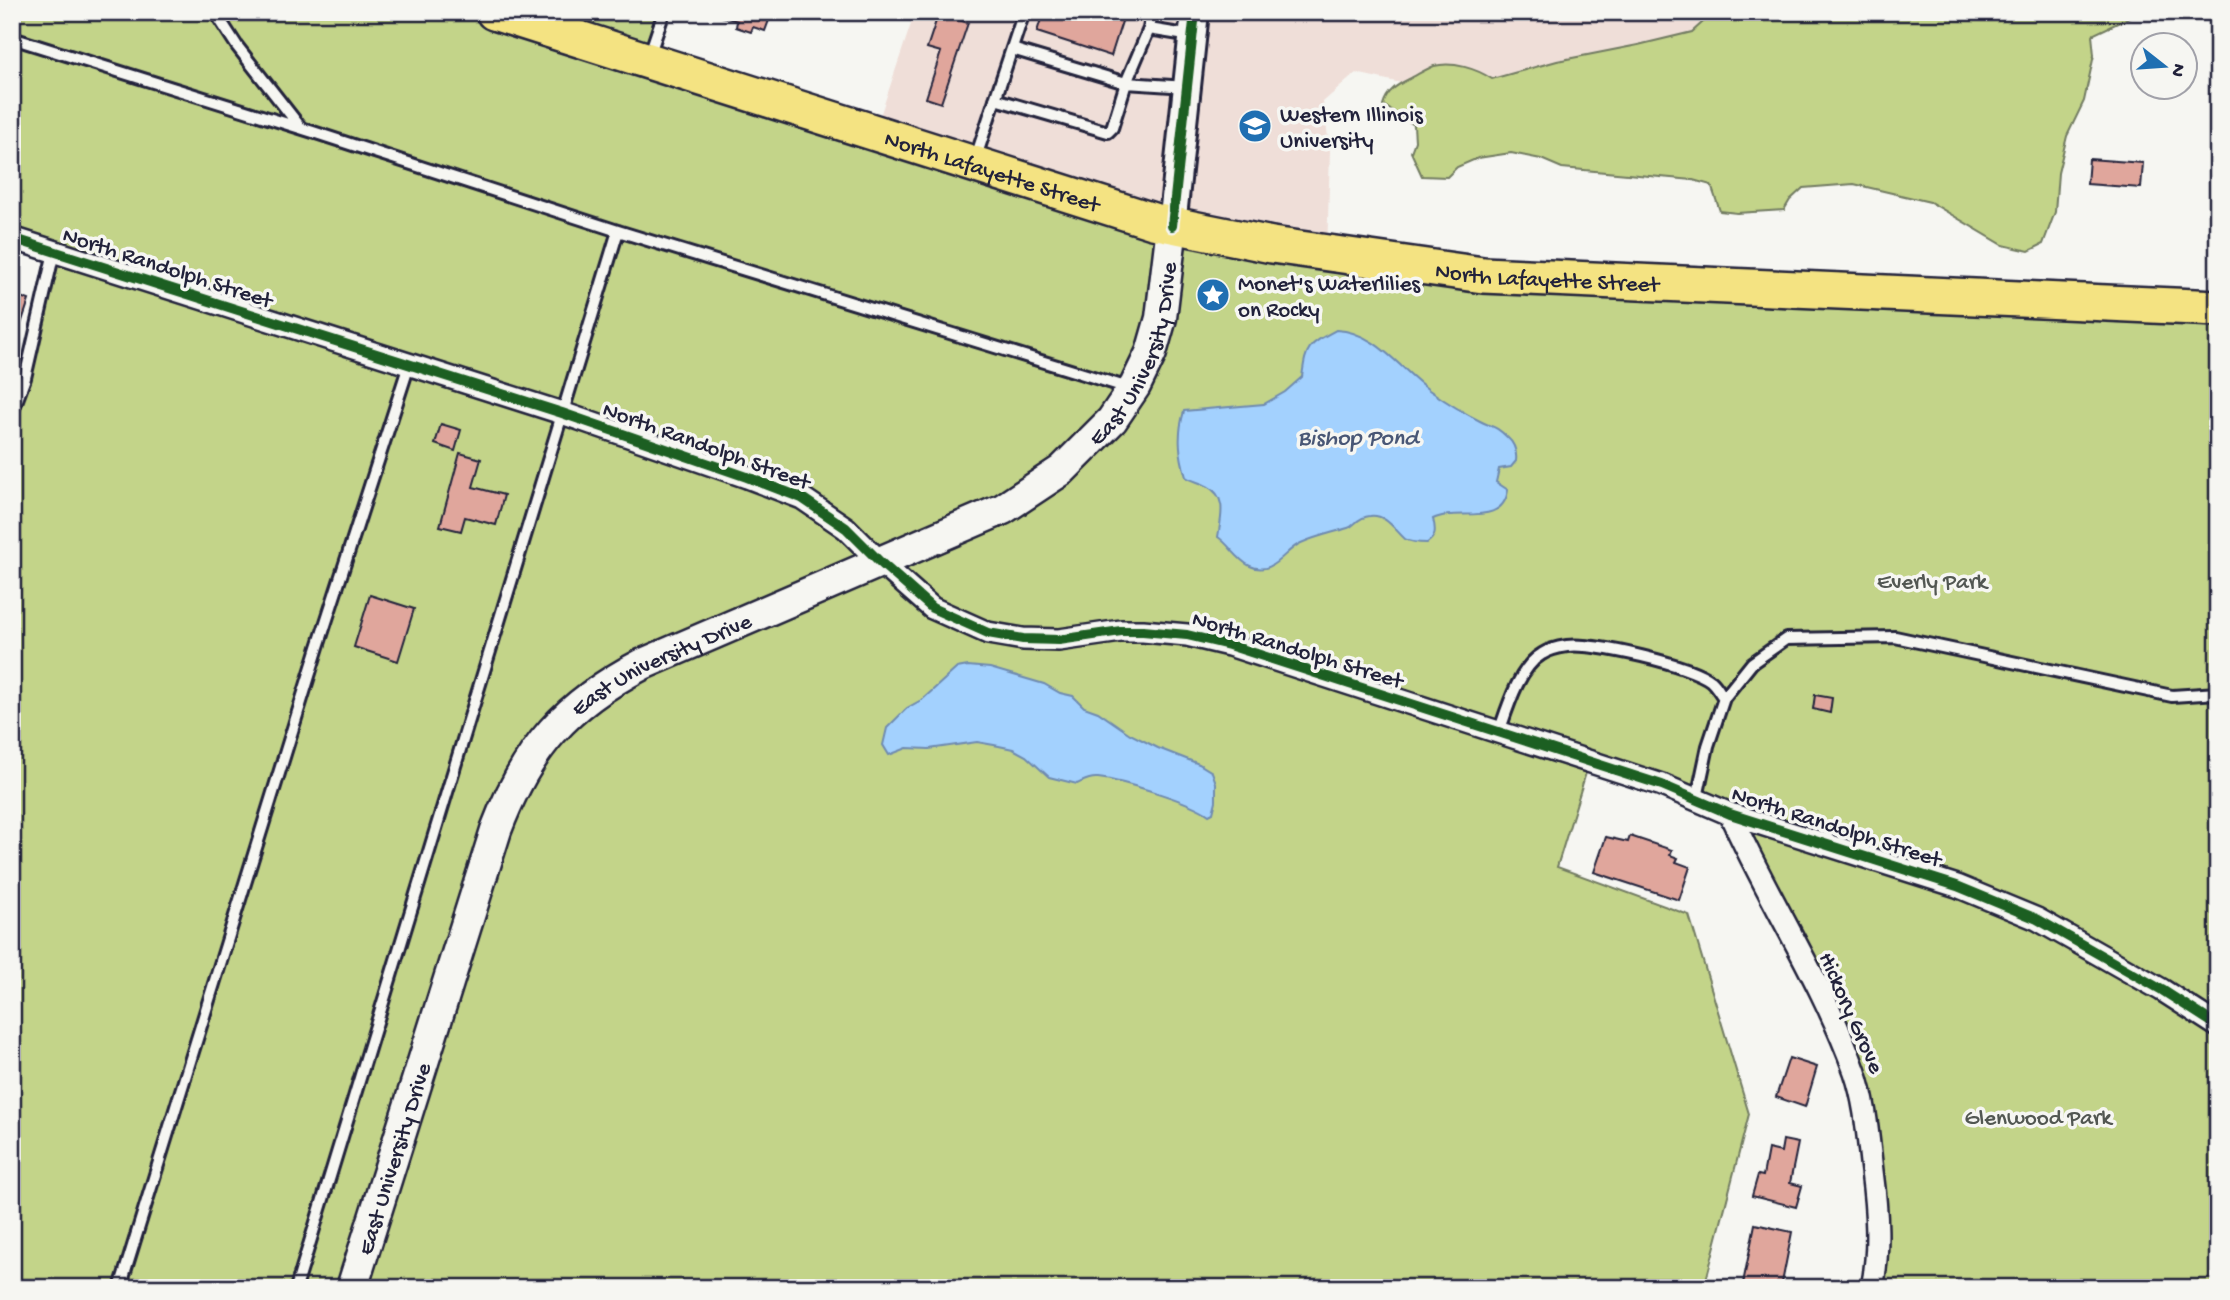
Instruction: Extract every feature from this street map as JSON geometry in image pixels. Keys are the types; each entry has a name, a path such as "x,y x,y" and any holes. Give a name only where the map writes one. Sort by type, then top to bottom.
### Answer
{"highway":[{"name":"North Lafayette Street","path":"494,12 973,166 1172,226 1337,255 1483,275 2218,308"}],"main road":[{"name":"East University Drive","path":"352,1288 496,830 515,785 541,744 574,708 617,677 1003,509 1043,485 1096,438 1133,389 1151,353 1161,318 1172,226"}],"street":[{"path":"1172,226 1193,24"},
{"name":"North Randolph Street","path":"12,239 562,413 802,498 846,528 933,608 988,633 1023,639 1059,640 1121,631 1143,631 1187,635 1229,645 1697,798 1730,814 1956,886 2037,919 2162,990 2218,1026"},
{"name":"Hickory Grove","path":"1730,814 1833,1018 1855,1074 1865,1113 1876,1203 1876,1263 1872,1288"}],"lane":[{"path":"215,12 284,108 302,128"},
{"path":"647,62 664,12"},
{"path":"973,166 1024,12"},
{"path":"995,99 1108,132 1112,128 1126,83 1149,29 1152,12"},
{"path":"1149,29 1193,24"},
{"path":"12,38 302,128 618,231 1133,389"},
{"path":"1012,49 1126,83 1187,87"},
{"path":"296,1288 618,231"},
{"path":"12,412 25,378 54,251"},
{"path":"120,1288 318,647 409,365"},
{"path":"1697,798 1708,746 1724,698 1752,663 1786,639 1895,637 2172,696 2218,693"},
{"path":"1499,732 1511,696 1523,674 1541,654 1569,645 1629,652 1673,664 1711,680 1724,698"}],"shaded area":[{"path":"915,12 1714,12 1692,32 1557,61 1492,79 1484,74 1401,83 1356,73 1323,102 1330,151 1327,254 874,134"}],"green space":[{"path":"12,12 664,12 648,61 1272,245 2218,309 2218,1288 1871,1288 1865,1113 1730,814 1589,763 1557,867 1689,915 1749,1114 1704,1288 12,1288 12,413 54,252 12,238"},
{"path":"1714,12 2141,12 2092,35 2094,55 2084,101 2067,136 2058,173 2055,212 2043,244 2029,251 2003,245 1930,202 1854,184 1803,188 1784,210 1737,213 1720,211 1711,185 1693,180 1562,168 1541,159 1511,153 1478,158 1457,167 1447,177 1422,176 1411,152 1415,141 1414,125 1383,105 1387,96 1397,86 1434,66 1464,67 1492,79 1557,61 1692,32"}],"water":[{"name":"Bishop Pond","path":"1336,330 1350,332 1375,344 1429,390 1497,429 1509,439 1516,454 1516,461 1511,467 1499,469 1496,482 1508,490 1504,502 1488,513 1433,519 1434,533 1427,543 1407,540 1381,517 1370,516 1348,528 1301,543 1265,568 1250,566 1218,537 1221,508 1218,496 1207,486 1186,477 1180,444 1184,411 1264,404 1285,392 1302,377 1307,352 1319,339"},
{"path":"957,668 990,668 1044,684 1060,693 1073,696 1084,707 1098,712 1130,734 1199,764 1212,772 1216,783 1213,813 1209,815 1172,798 1109,780 1092,778 1077,784 1049,777 1026,756 1013,749 994,745 977,742 929,749 907,748 889,755 883,745 887,728 907,708 923,699"}],"building":[{"path":"718,12 772,12 765,31 753,27 751,32 736,27 737,21 718,15"},
{"path":"939,12 959,12 956,19 968,23 941,103 926,98 941,52 927,48"},
{"path":"1043,12 1125,12 1111,56 1037,32"},
{"path":"2089,159 2143,163 2141,188 2087,184"},
{"path":"12,294 29,300 15,342 12,342"},
{"path":"441,424 461,430 455,451 435,444"},
{"path":"460,453 481,459 473,487 504,495 496,525 465,517 461,531 440,526"},
{"path":"370,595 414,609 398,661 354,647"},
{"path":"1815,695 1832,698 1830,713 1813,709"},
{"path":"1630,836 1672,850 1670,855 1678,858 1676,862 1690,867 1679,900 1594,872 1606,837 1628,842"},
{"path":"1789,1058 1817,1067 1805,1107 1776,1097"},
{"path":"1783,1140 1798,1143 1790,1183 1802,1186 1796,1207 1752,1196 1758,1175 1763,1176 1768,1149 1781,1152"},
{"path":"1755,1224 1792,1232 1781,1288 1742,1288"}],"cycle path":[{"path":"1172,226 1195,12"},
{"path":"12,238 562,413 802,498 846,528 932,608 988,633 1023,639 1059,640 1121,631 1143,631 1187,635 1229,645 1662,785 1730,814 1957,886 2037,919 2162,990 2218,1026"}],"place":[{"name":"Western Illinois University","path":"1255,126"},
{"name":"Monet's Waterlilies on Rocky","path":"1213,295"}],"park label":[{"name":"Everly Park","path":"1932,580"},
{"name":"Glenwood Park","path":"2038,1116"}]}
